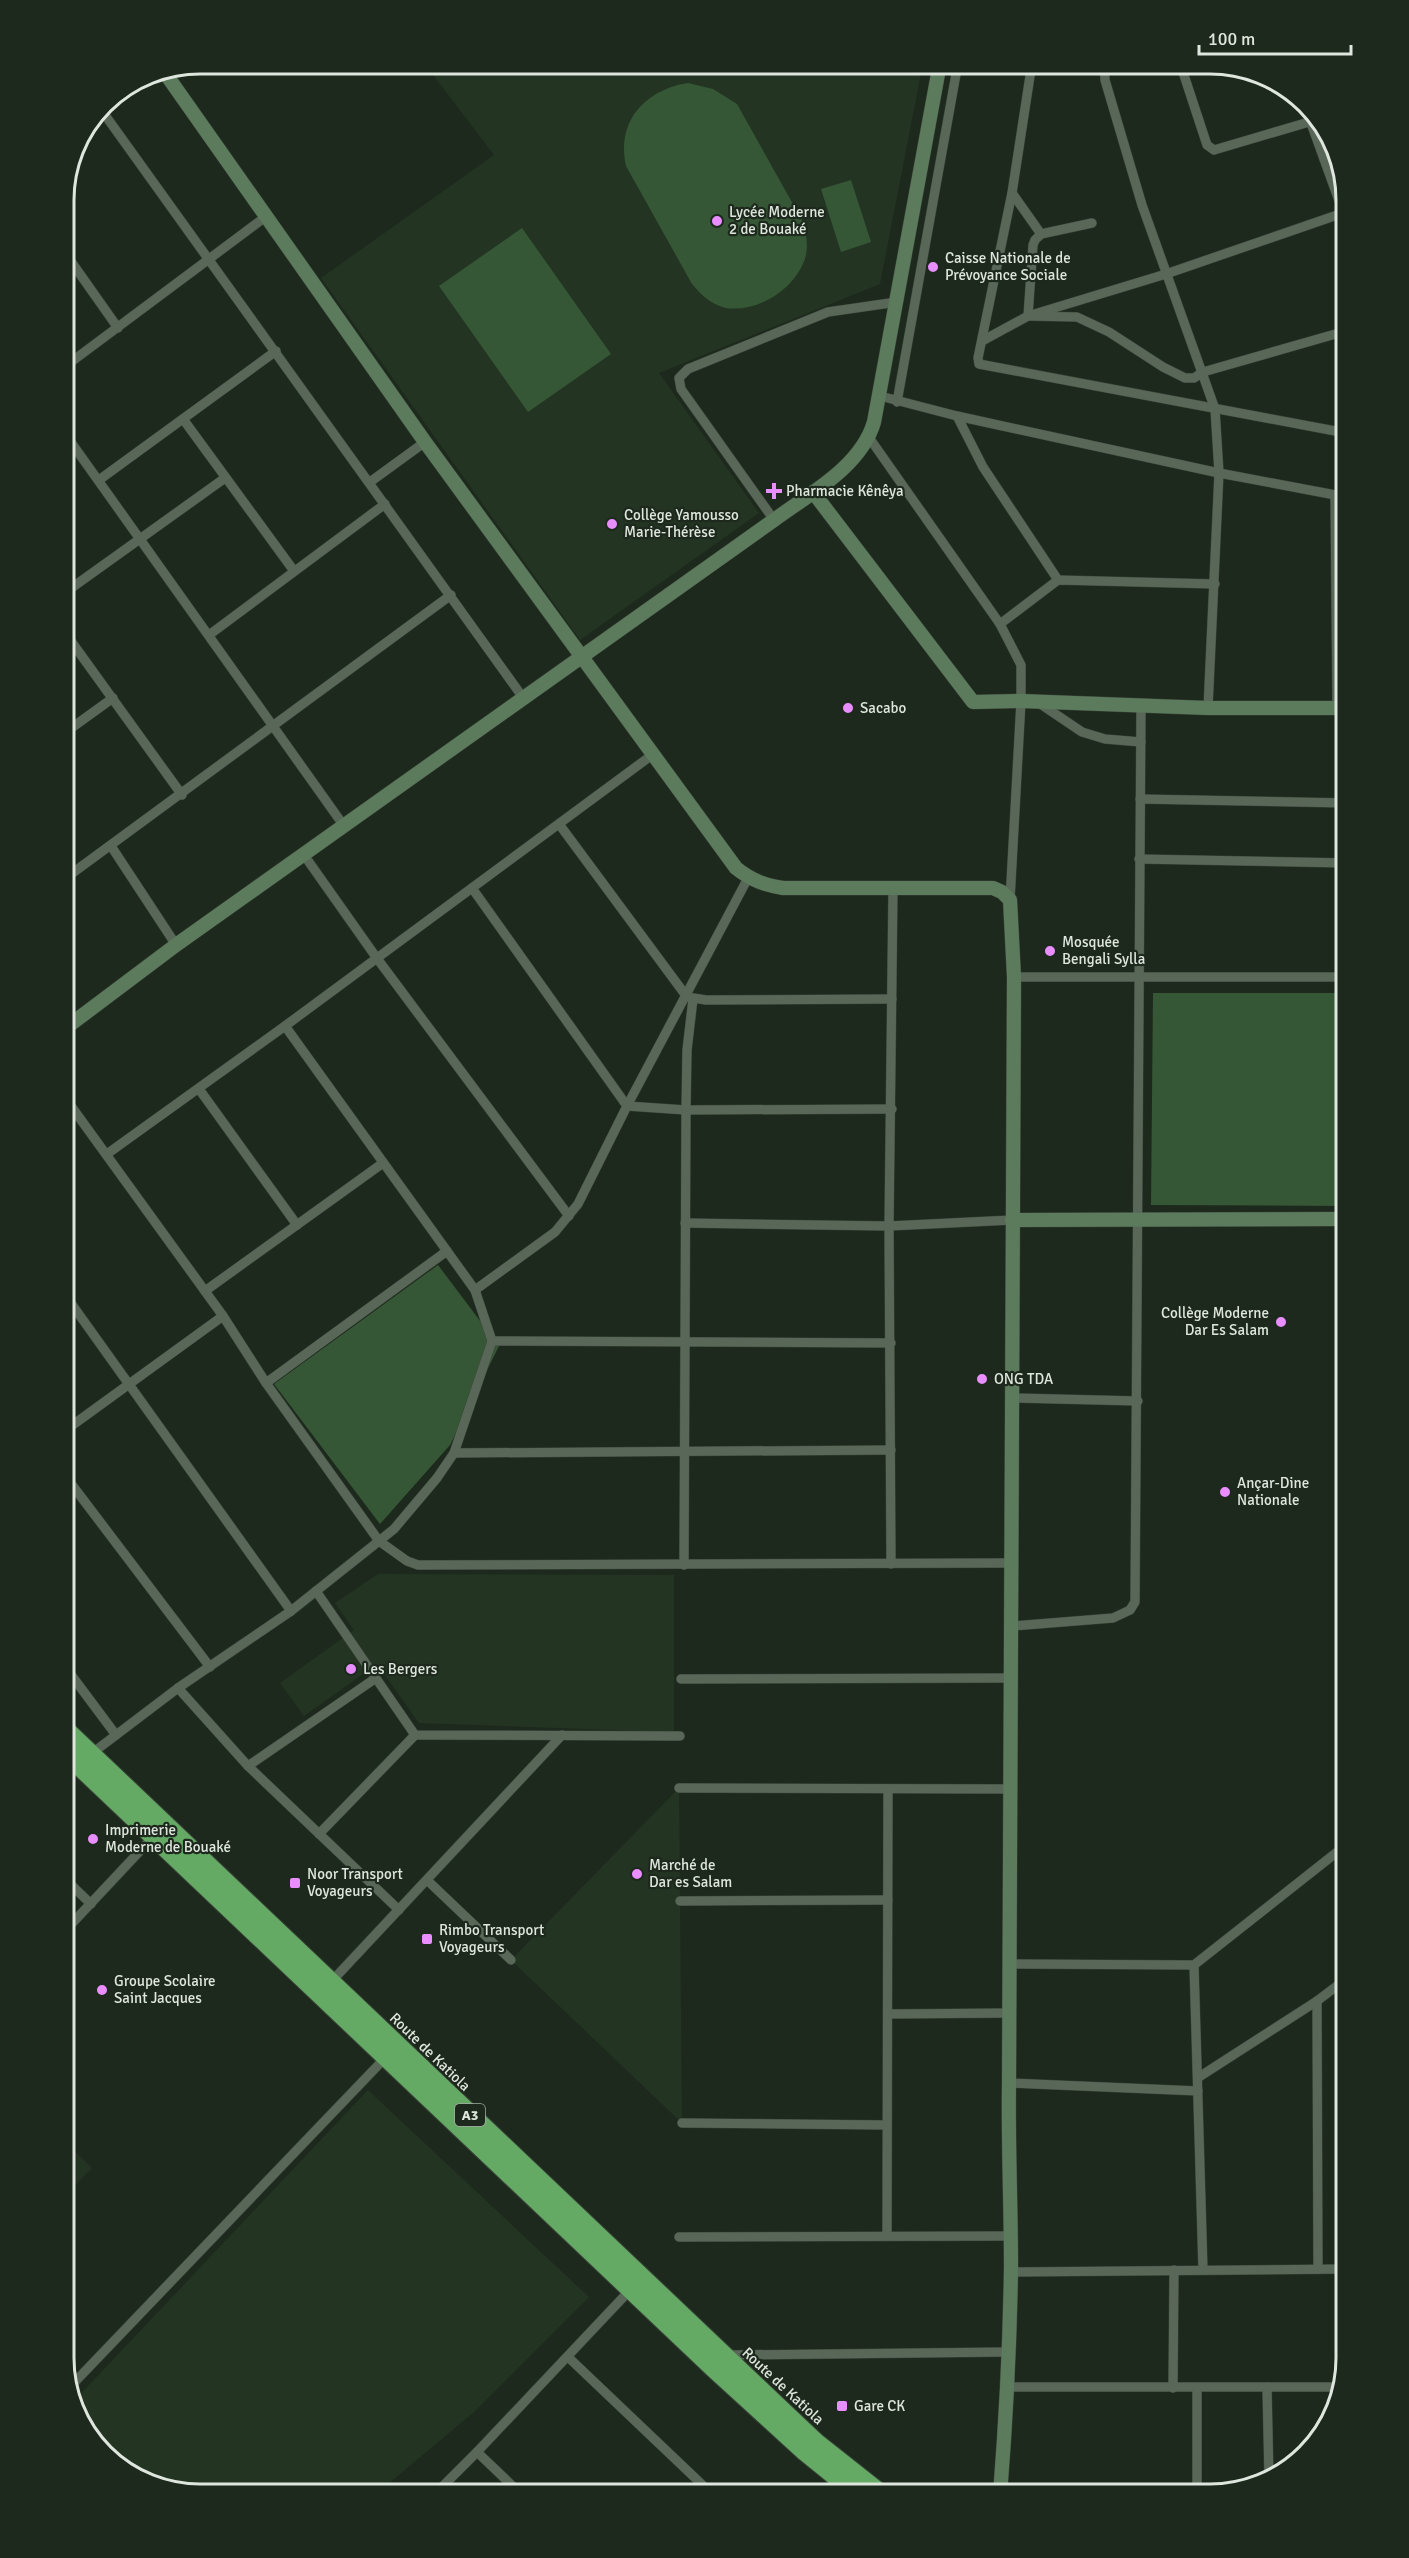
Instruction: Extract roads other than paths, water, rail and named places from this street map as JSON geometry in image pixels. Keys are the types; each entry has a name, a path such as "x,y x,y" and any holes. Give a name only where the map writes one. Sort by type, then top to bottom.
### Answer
{"highway":[{"name":"Route de Katiola","path":"73,1737 816,2442 869,2484"},
{"name":"A3","path":"73,1761 386,2057 542,2209 631,2289 771,2422 845,2484"}],"street":[{"path":"74,1022 176,945 581,659 847,465 873,426 880,396 938,74"},
{"path":"897,402 956,74"},
{"path":"1030,74 1012,193 978,361 981,366 1336,431"},
{"path":"1106,74 1142,205 1215,409 1219,473 1208,708"},
{"path":"1184,74 1208,145 1214,150 1305,118"},
{"path":"167,78 264,218 581,659 736,868 748,878 766,886 783,888 993,888 1002,892 1010,900"},
{"path":"105,115 210,258 524,699"},
{"path":"1312,127 1335,189"},
{"path":"1012,193 1041,234"},
{"path":"74,360 264,218"},
{"path":"982,341 1028,316 1336,220"},
{"path":"1028,316 1035,240 1041,234 1092,223"},
{"path":"74,266 118,328"},
{"path":"774,520 681,389 679,378 688,369 828,312 897,302"},
{"path":"1028,316 1077,317 1109,332 1163,367 1185,378 1194,378 1203,372 1336,334"},
{"path":"99,480 276,351"},
{"path":"880,396 957,416 1335,496 1336,531"},
{"path":"957,416 983,467 1058,580"},
{"path":"183,419 294,571"},
{"path":"868,436 1000,624 1021,664 1022,701 1010,900 1014,977 1010,1563 1012,1626 1009,2083 1011,2272 1001,2484"},
{"path":"370,482 425,442"},
{"path":"74,446 344,826"},
{"path":"74,587 225,478"},
{"path":"813,492 969,700 973,702 1036,701 1208,708 1336,708"},
{"path":"209,635 386,504"},
{"path":"1000,624 1058,580 1215,584"},
{"path":"74,872 451,595"},
{"path":"74,645 182,795"},
{"path":"74,726 113,698"},
{"path":"1036,701 1082,732 1105,739 1141,742"},
{"path":"1012,1626 1113,1618 1130,1610 1135,1602 1141,706"},
{"path":"107,1155 652,755"},
{"path":"1140,799 1336,803"},
{"path":"559,824 690,998 686,1110 684,1565"},
{"path":"111,846 176,945"},
{"path":"304,855 376,957 569,1216"},
{"path":"1139,860 1336,863"},
{"path":"475,1290 555,1232 578,1204 627,1106 690,998 748,878"},
{"path":"472,888 627,1106"},
{"path":"891,1564 889,1226 893,888"},
{"path":"1014,977 1336,977"},
{"path":"690,998 892,999"},
{"path":"91,1754 178,1688 291,1611 394,1529 437,1478 454,1453 492,1341 475,1290 285,1026"},
{"path":"199,1089 297,1225"},
{"path":"627,1106 686,1110 892,1109"},
{"path":"74,1109 223,1316 266,1383 379,1541 407,1561 418,1565 1010,1563"},
{"path":"205,1291 383,1163"},
{"path":"685,1223 889,1226 1012,1220 1336,1219"},
{"path":"266,1383 447,1251"},
{"path":"73,1307 291,1611"},
{"path":"73,1425 223,1316"},
{"path":"492,1341 685,1344 891,1343"},
{"path":"1011,1398 1138,1401"},
{"path":"454,1453 891,1450"},
{"path":"73,1487 210,1667"},
{"path":"316,1591 416,1735"},
{"path":"73,1678 116,1736"},
{"path":"248,1766 376,1678"},
{"path":"681,1679 1012,1678"},
{"path":"178,1688 248,1766 399,1910"},
{"path":"319,1834 416,1735 680,1736"},
{"path":"331,1982 428,1881 562,1735"},
{"path":"679,1788 1012,1789"},
{"path":"887,2236 888,1789"},
{"path":"73,1922 153,1837"},
{"path":"1011,1964 1194,1965 1336,1853"},
{"path":"428,1881 511,1960"},
{"path":"73,1887 91,1904"},
{"path":"680,1901 888,1900"},
{"path":"1194,1965 1203,2270"},
{"path":"1199,2077 1336,1987"},
{"path":"1317,2001 1318,2269"},
{"path":"888,2014 1011,2013"},
{"path":"76,2381 386,2057"},
{"path":"1009,2083 1198,2091"},
{"path":"682,2123 887,2125"},
{"path":"679,2237 1011,2235"},
{"path":"1011,2272 1336,2269"},
{"path":"1173,2388 1174,2270"},
{"path":"445,2484 631,2289"},
{"path":"724,2355 1007,2352"},
{"path":"568,2357 701,2484"},
{"path":"1006,2387 1332,2387"},
{"path":"1197,2388 1197,2484"},
{"path":"1267,2388 1269,2470"},
{"path":"477,2452 510,2484"}],"place":[{"name":"Lycée Moderne 2 de Bouaké","path":"717,221"},
{"name":"Caisse Nationale de Prévoyance Sociale","path":"933,267"},
{"name":"Pharmacie Kênêya","path":"774,491"},
{"name":"Collège Yamousso Marie-Thérèse","path":"612,524"},
{"name":"Sacabo","path":"848,708"},
{"name":"Mosquée Bengali Sylla","path":"1050,951"},
{"name":"Collège Moderne Dar Es Salam","path":"1281,1322"},
{"name":"ONG TDA","path":"982,1379"},
{"name":"Ançar-Dine Nationale","path":"1225,1492"},
{"name":"Les Bergers","path":"351,1669"},
{"name":"Imprimerie Moderne de Bouaké","path":"93,1839"},
{"name":"Marché de Dar es Salam","path":"637,1874"},
{"name":"Noor Transport Voyageurs","path":"295,1883"},
{"name":"Rimbo Transport Voyageurs","path":"427,1939"},
{"name":"Groupe Scolaire Saint Jacques","path":"102,1990"},
{"name":"Gare CK","path":"842,2406"}]}
